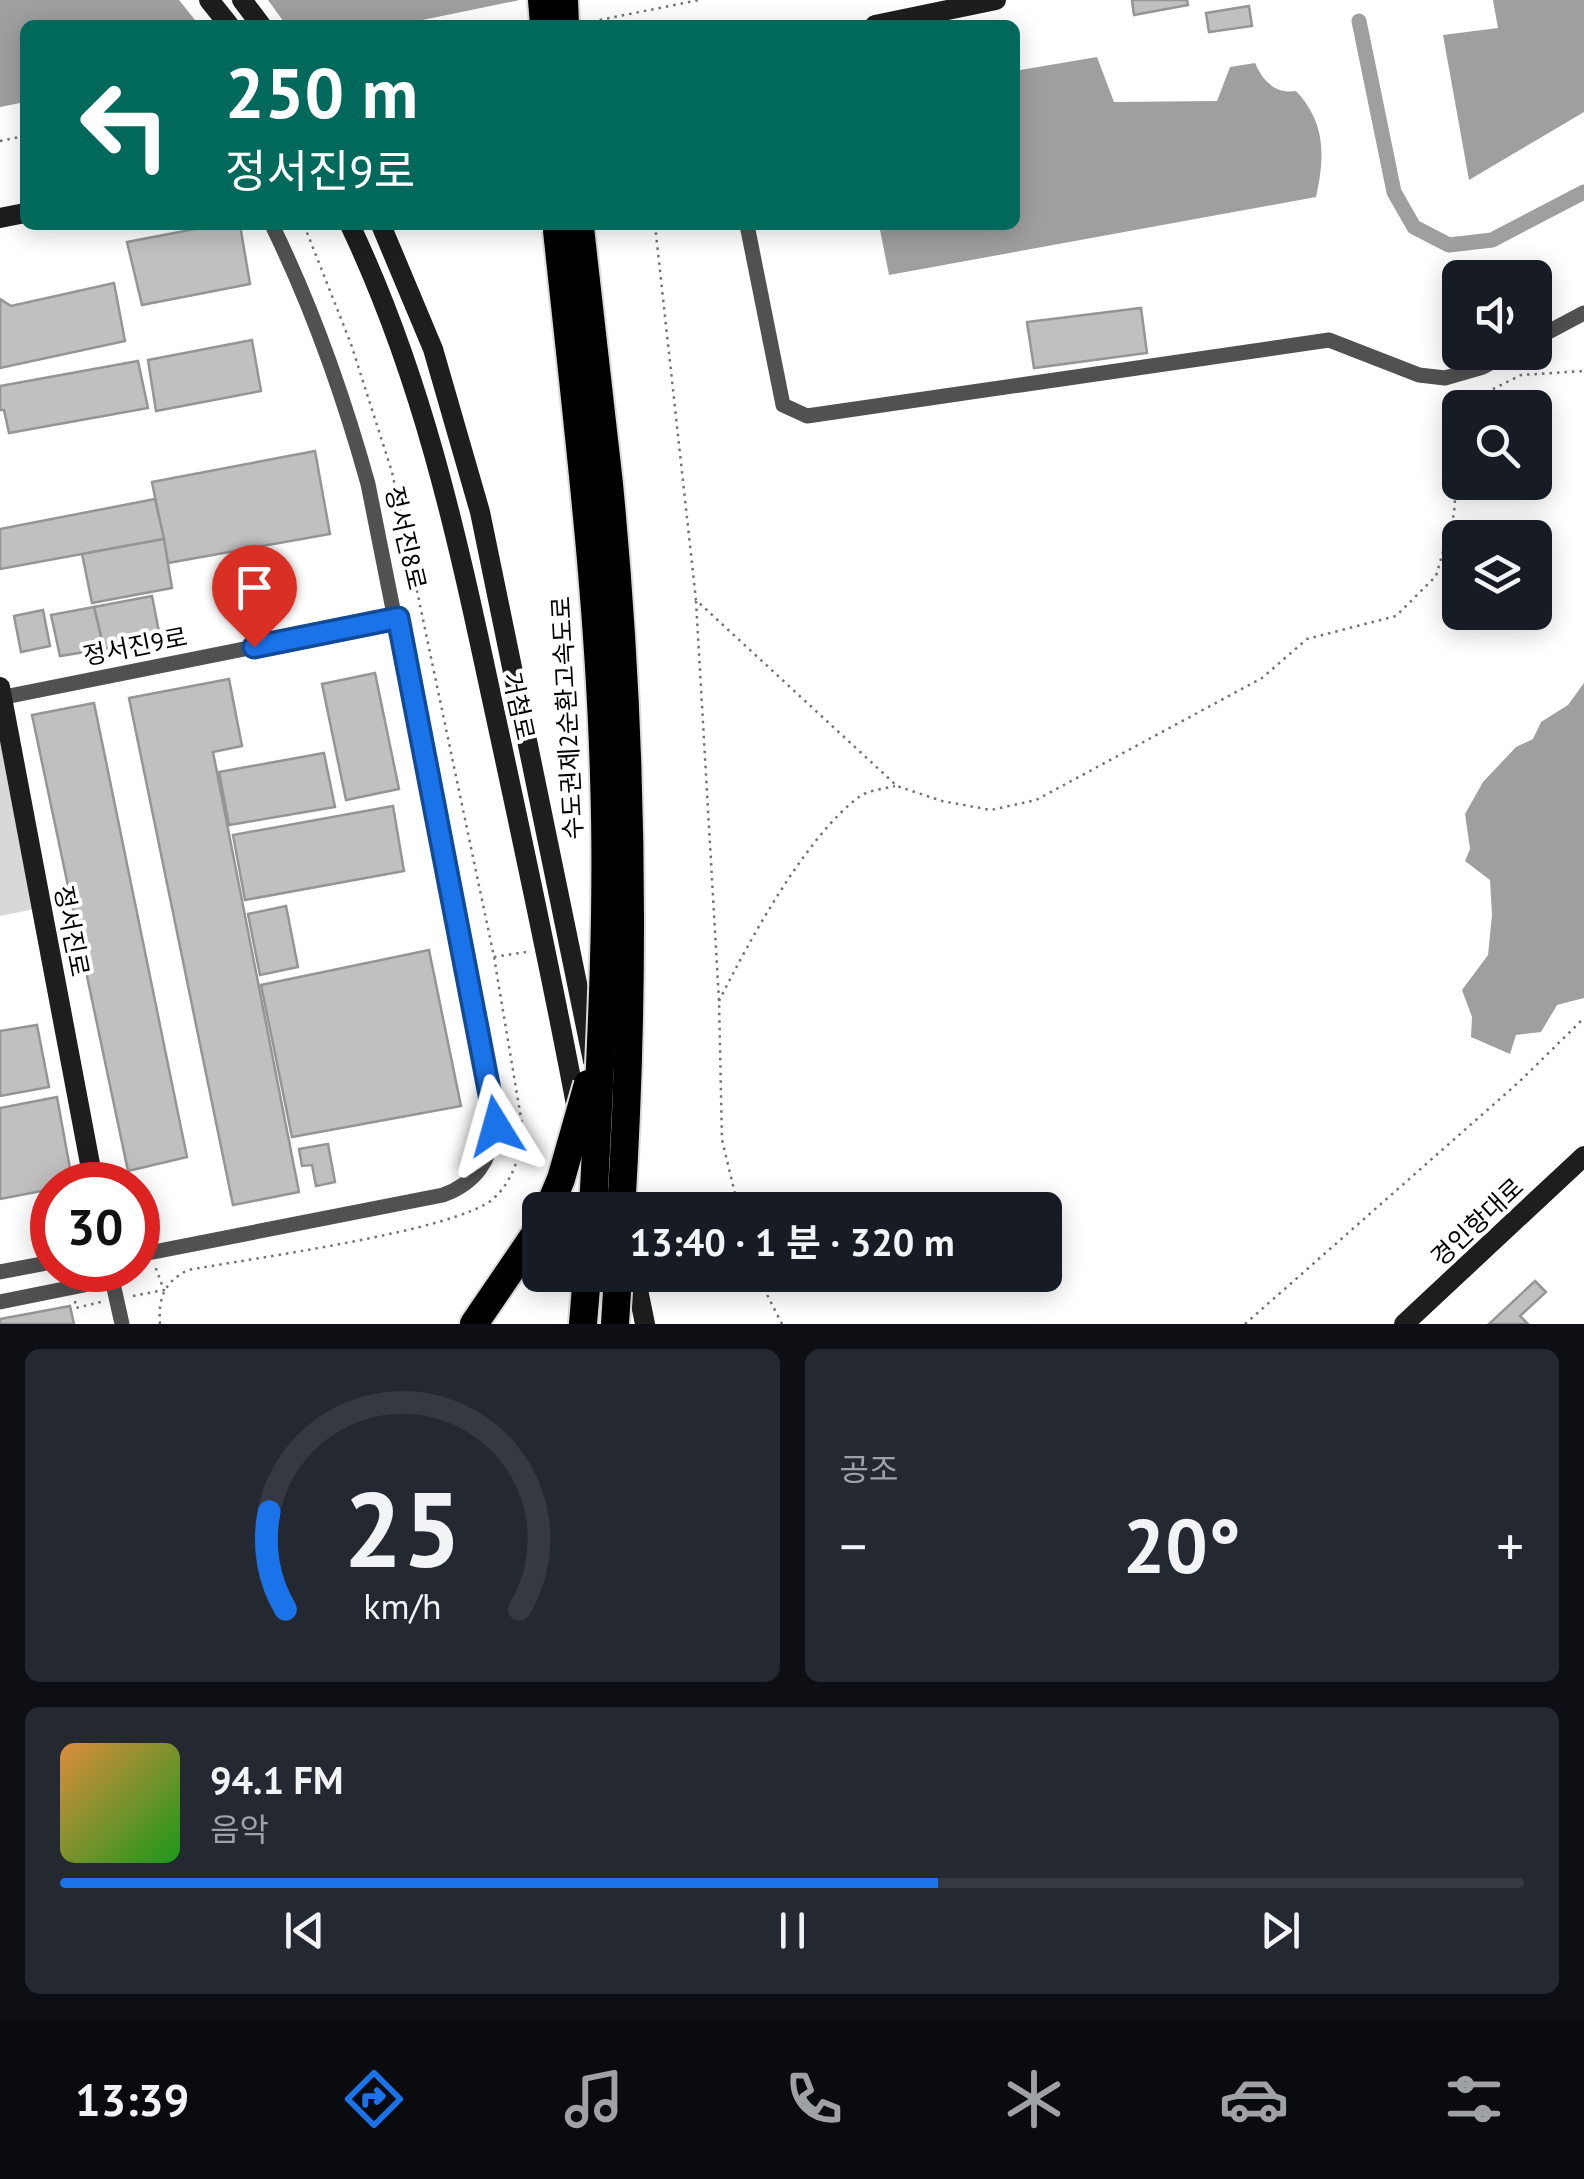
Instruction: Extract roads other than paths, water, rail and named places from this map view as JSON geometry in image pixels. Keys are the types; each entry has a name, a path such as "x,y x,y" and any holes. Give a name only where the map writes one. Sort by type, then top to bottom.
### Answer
{"highway":[{"name":"수도권제2순환고속도로","path":"557,230 584,488 604,776 596,1192"},
{"path":"581,230 609,486 626,774 628,1041 623,1192"},
{"path":"556,1192 601,1039"},
{"path":"474,1324 522,1253"},
{"path":"583,1324 586,1292"},
{"path":"616,1324 617,1292"}],"street":[{"path":"209,0 225,20"},
{"path":"242,0 257,20"},
{"path":"898,20 996,0"},
{"name":"정서진8로","path":"160,1251 443,1195 472,1180 488,1157 496,1126 398,618 368,484 341,388 302,286 274,230"},
{"name":"거첨로","path":"352,230 403,348 453,520 547,948 592,1192"},
{"name":"거첨로","path":"383,230 433,348 480,512 618,1192"},
{"path":"749,230 783,405 807,416 1330,340 1419,376 1445,378 1476,370"},
{"path":"1552,330 1584,313"},
{"name":"정서진9로","path":"1,695 398,618"},
{"name":"정서진로","path":"1,695 90,1162"},
{"name":"경인항대로","path":"1404,1324 1584,1156"},
{"path":"0,1272 30,1266"},
{"path":"0,1302 49,1292"},
{"path":"115,1292 122,1324"},
{"path":"611,1292 616,1324"},
{"path":"638,1292 645,1324"}],"waterway":[{"path":"1359,21 1394,192 1414,227 1449,245 1492,240 1584,192"}]}
